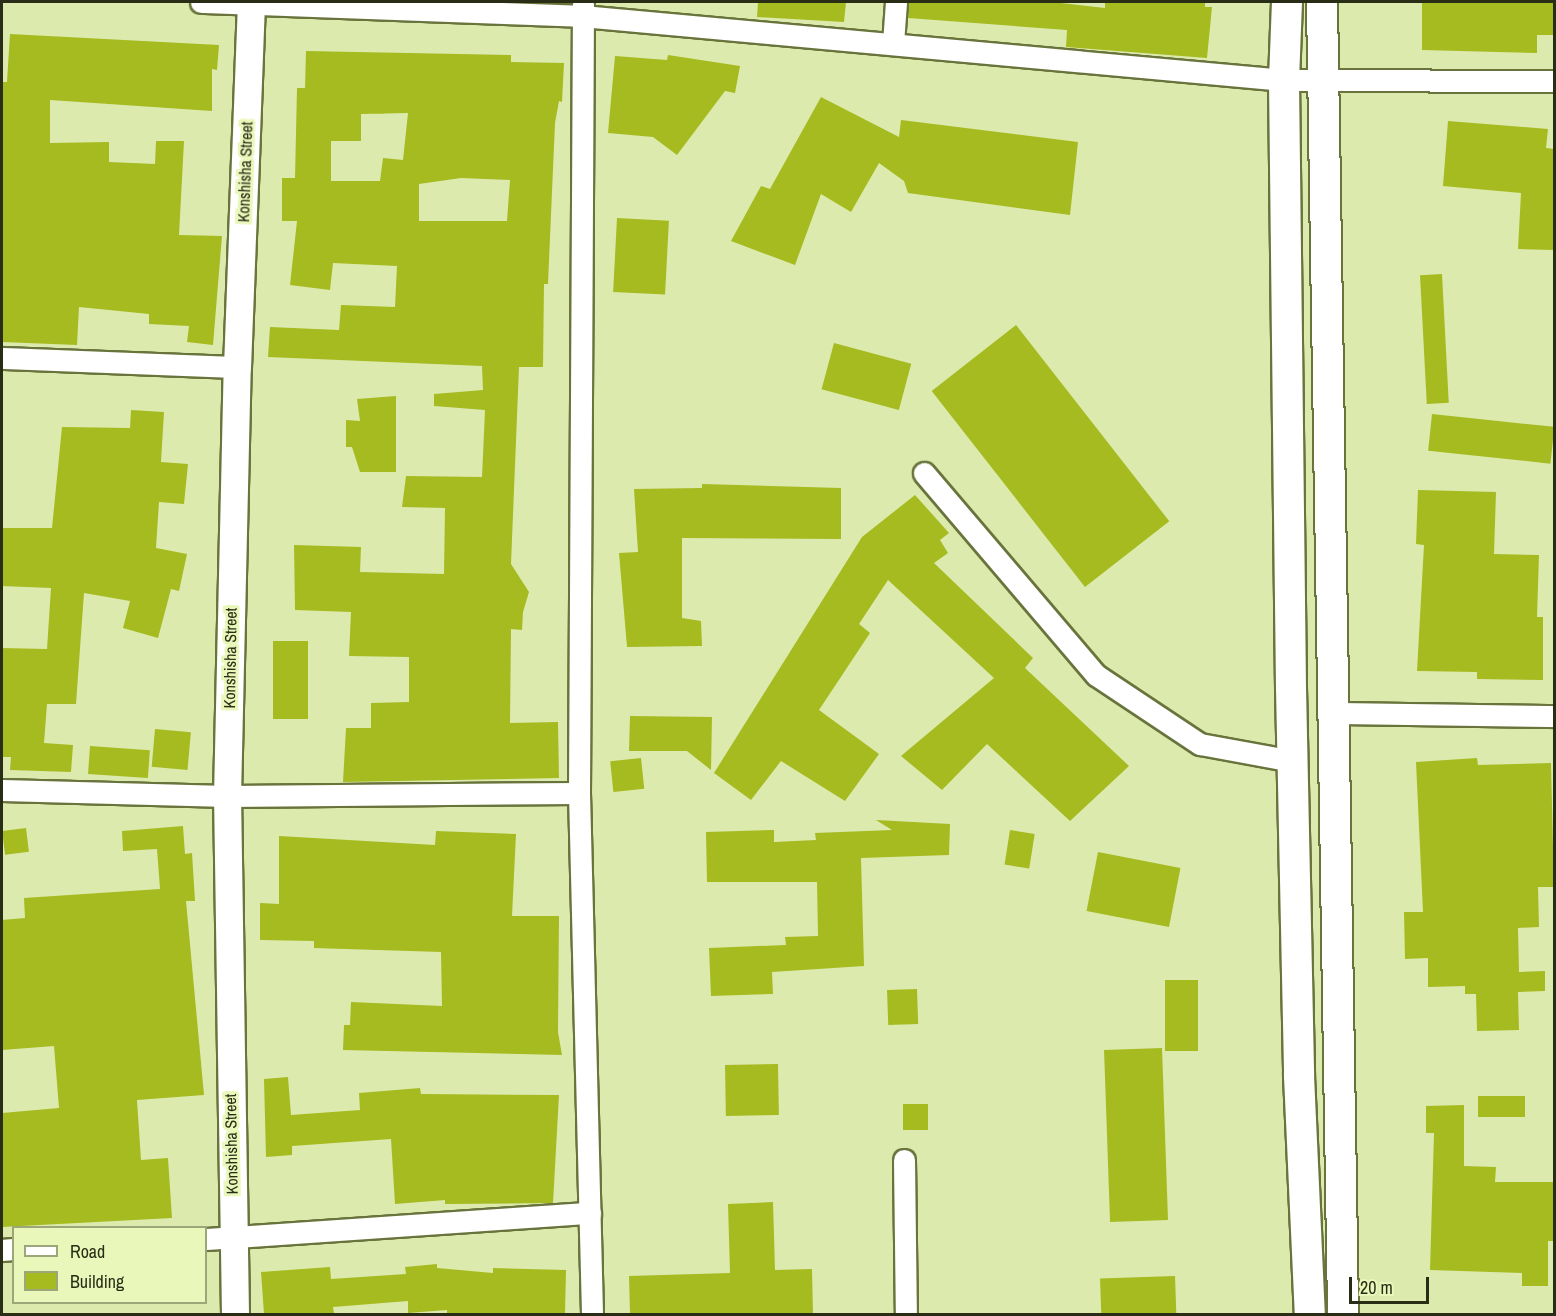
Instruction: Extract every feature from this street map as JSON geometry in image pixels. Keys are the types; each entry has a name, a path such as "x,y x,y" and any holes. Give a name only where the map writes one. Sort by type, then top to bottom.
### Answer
{"main road":[{"path":"1287,2 1284,80 1293,761 1299,1076 1310,1314"},
{"path":"1322,2 1321,81 1343,1314"}],"street":[{"path":"201,2 583,9 893,43 1284,80 1554,81"},
{"path":"893,43 897,2"},
{"name":"Konshisha Street","path":"235,1314 232,1238 227,796 237,367 251,3"},
{"path":"583,9 579,793 592,1314"},
{"path":"2,358 237,367"},
{"path":"924,473 1096,675 1200,744 1293,761"},
{"path":"1332,713 1554,716"},
{"path":"2,790 227,796 579,793"},
{"path":"904,1160 906,1314"},
{"path":"207,1239 590,1213"}],"building":[{"path":"758,2 846,2 844,22 757,17"},
{"path":"909,2 1052,2 1105,8 1105,2 1205,2 1205,7 1212,7 1207,58 1066,47 1067,30 908,18"},
{"path":"1422,2 1554,2 1554,35 1537,35 1537,53 1422,50"},
{"path":"10,34 219,45 217,70 212,69 212,111 50,100 50,143 109,142 109,162 155,164 156,141 184,141 179,235 222,236 213,345 187,342 189,326 149,324 149,314 79,307 77,345 2,342 2,82 7,82"},
{"path":"306,51 511,55 511,62 564,63 562,102 559,101 555,123 548,284 544,284 543,367 519,367 511,564 529,592 523,612 522,630 511,629 510,723 558,722 559,778 343,782 346,728 371,728 371,703 409,702 409,657 349,656 351,612 295,610 294,545 361,547 360,572 444,574 445,508 402,507 406,476 482,477 485,410 434,406 434,394 483,390 482,366 268,357 270,327 339,330 341,305 395,307 397,266 333,263 330,290 290,285 297,221 282,221 282,178 295,178 297,88 305,88","holes":["408,113 403,160 383,158 380,181 331,181 331,141 361,141 361,114","461,178 510,180 507,221 419,221 419,184"]},
{"path":"668,55 740,66 735,93 725,91 677,155 653,137 608,133 615,56 667,60"},
{"path":"821,97 899,137 901,120 1078,142 1070,215 908,193 904,181 879,163 851,212 821,194 795,265 731,241 761,186 770,189"},
{"path":"1448,121 1548,129 1546,148 1554,149 1554,250 1518,249 1521,193 1443,186"},
{"path":"617,218 669,221 665,295 613,292"},
{"path":"1442,274 1449,403 1427,404 1420,275"},
{"path":"1016,325 1169,521 1085,587 932,391"},
{"path":"834,343 911,364 899,410 822,389"},
{"path":"396,396 396,472 360,472 352,447 346,447 346,420 360,421 357,399"},
{"path":"131,410 164,412 161,462 188,464 184,504 159,502 156,548 187,554 179,591 171,589 158,638 123,628 130,601 84,593 76,704 47,704 44,743 73,745 71,772 10,770 11,757 2,757 2,648 47,649 51,588 2,586 2,528 52,528 62,427 130,428"},
{"path":"1432,414 1554,427 1550,464 1428,451"},
{"path":"702,484 841,488 841,539 682,538 682,618 701,621 702,646 627,647 619,553 638,552 634,489 702,488"},
{"path":"1418,490 1496,492 1494,554 1539,555 1537,617 1543,617 1543,680 1477,679 1477,672 1417,671 1424,545 1416,544"},
{"path":"915,495 949,533 940,540 948,553 934,563 1033,658 1025,668 1129,766 1070,821 987,744 942,790 901,756 994,678 888,580 859,624 870,633 819,710 879,754 845,801 781,761 751,800 714,773 862,537"},
{"path":"273,641 308,641 308,719 273,719"},
{"path":"630,716 712,717 711,770 687,751 629,751"},
{"path":"155,729 191,732 188,770 152,767"},
{"path":"90,746 150,750 148,778 88,774"},
{"path":"641,758 644,789 613,792 610,761"},
{"path":"1477,758 1478,765 1551,763 1554,887 1538,887 1539,927 1518,928 1519,972 1545,971 1545,991 1518,992 1519,1030 1477,1031 1476,994 1465,994 1465,986 1428,987 1428,958 1405,959 1404,912 1423,912 1416,762"},
{"path":"876,820 950,824 949,855 861,858 864,966 772,972 773,994 711,996 709,948 786,945 785,937 818,936 817,882 707,882 706,832 774,830 774,842 816,840 815,833 892,830"},
{"path":"183,826 185,854 192,853 195,901 186,901 204,1095 137,1100 141,1160 168,1158 172,1218 2,1227 2,1113 59,1108 54,1046 2,1050 2,920 25,918 24,898 160,889 157,849 123,851 122,831"},
{"path":"26,828 29,852 5,855 2,831"},
{"path":"1010,830 1035,834 1029,868 1005,865"},
{"path":"436,831 516,834 512,916 559,916 558,1032 562,1055 343,1050 344,1025 350,1025 351,1002 442,1006 441,952 314,948 314,941 260,940 260,903 279,904 279,836 435,845"},
{"path":"1098,852 1180,868 1169,927 1087,911"},
{"path":"1165,980 1198,980 1198,1051 1165,1051"},
{"path":"917,989 918,1024 888,1025 887,990"},
{"path":"1162,1048 1168,1220 1110,1222 1104,1050"},
{"path":"778,1064 779,1115 726,1116 725,1065"},
{"path":"288,1077 291,1115 360,1110 359,1093 420,1088 421,1094 559,1095 553,1203 445,1204 445,1200 395,1204 391,1139 292,1146 292,1155 266,1157 264,1079"},
{"path":"1478,1096 1525,1096 1525,1117 1478,1117"},
{"path":"903,1104 928,1104 928,1130 903,1130"},
{"path":"1464,1105 1464,1166 1496,1167 1495,1182 1554,1182 1554,1241 1548,1241 1548,1286 1522,1286 1522,1273 1430,1270 1434,1133 1426,1133 1426,1106"},
{"path":"773,1202 775,1270 812,1269 813,1314 630,1314 629,1276 730,1273 728,1204"},
{"path":"437,1264 437,1268 493,1273 493,1268 566,1270 565,1314 447,1314 447,1310 408,1313 408,1301 333,1307 334,1314 264,1314 261,1272 330,1267 331,1279 406,1274 405,1267"},
{"path":"1175,1276 1176,1314 1101,1314 1100,1279"}]}
